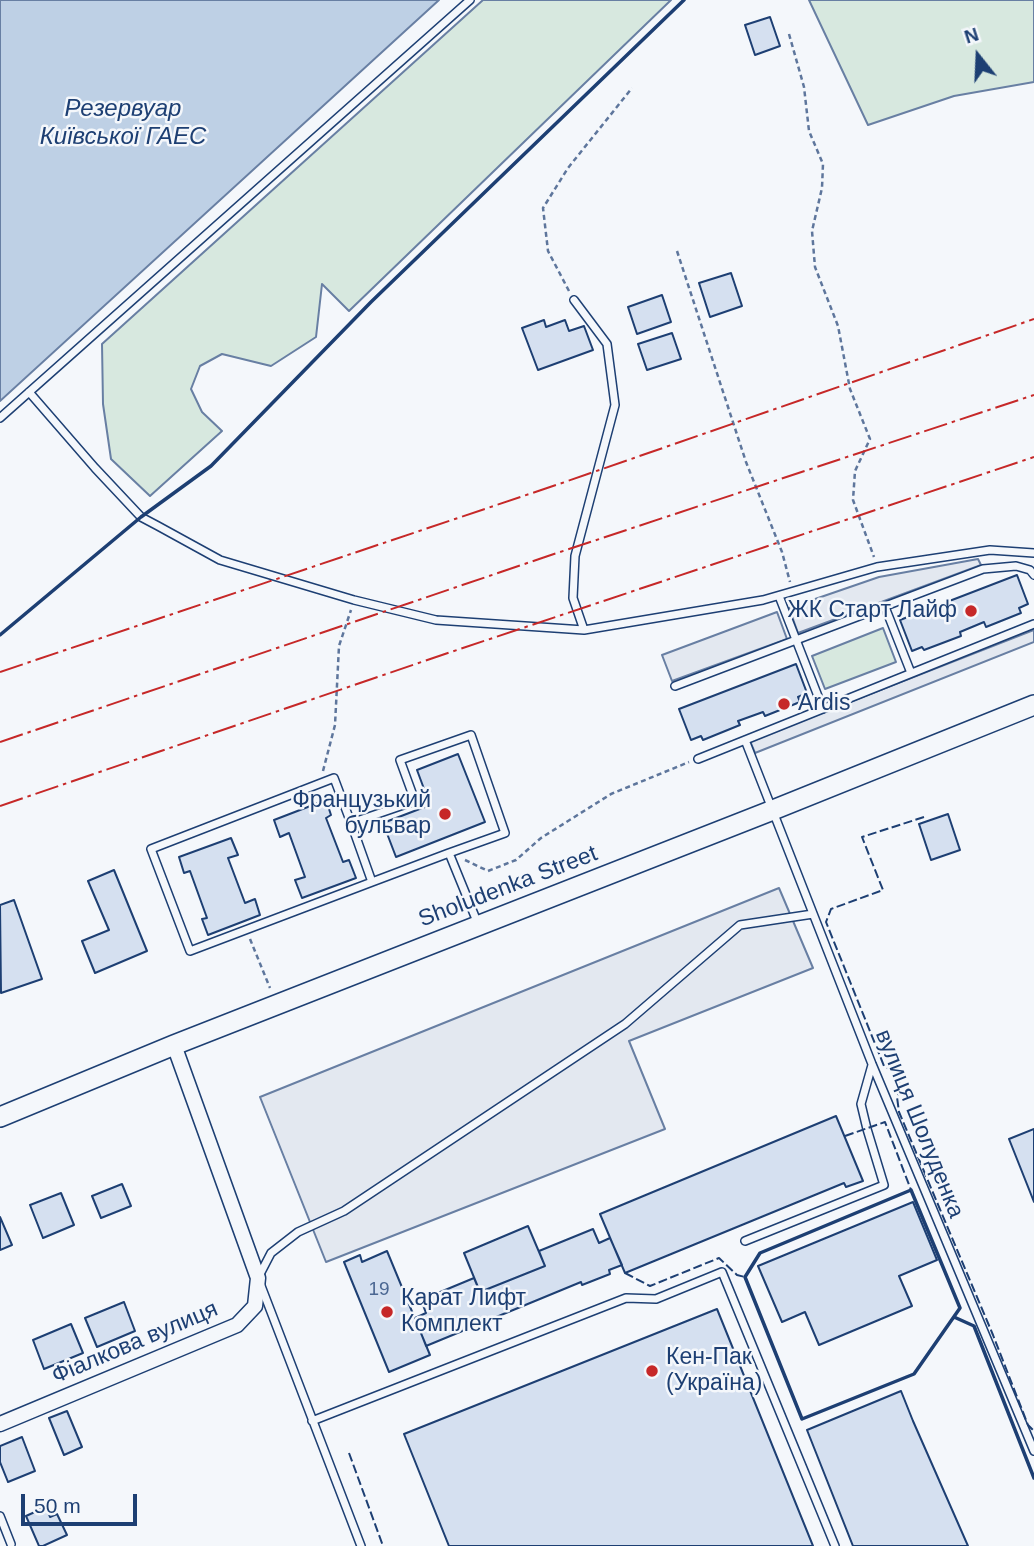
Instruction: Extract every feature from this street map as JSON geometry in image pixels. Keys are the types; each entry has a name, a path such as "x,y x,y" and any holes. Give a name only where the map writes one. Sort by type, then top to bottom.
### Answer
{"main road":[{"name":"Sholudenka Street","path":"0,1117 174,1045 1034,705"}],"street":[{"path":"174,1045 258,1278"},
{"name":"Фіалкова вулиця","path":"0,1424 237,1325 255,1306 258,1278"}],"lane":[{"path":"0,418 470,0"},
{"path":"574,300 607,344 615,405 575,556 573,598 584,630"},
{"path":"29,392 142,517 220,560 354,600 436,620 584,630 763,600 877,567 990,550 1034,553"},
{"path":"675,685 983,569 1016,566 1030,570 1034,575"},
{"path":"779,596 823,709"},
{"path":"885,607 911,673"},
{"path":"698,758 1034,625"},
{"path":"351,823 415,801 400,761 471,735 505,833 190,951 151,849 334,778 372,882"},
{"name":"вулиця Шолуденка","path":"745,740 872,1064 1034,1451"},
{"path":"449,853 478,925"},
{"path":"361,1546 258,1278 271,1252 298,1232 344,1211 625,1024 740,925 813,914"},
{"path":"745,1241 884,1185 861,1104 872,1064"},
{"path":"312,1421 626,1298 656,1299 722,1272 835,1546"},
{"path":"0,1516 11,1544"}],"path":[{"path":"789,34 804,87 809,131 823,164 822,188 812,231 816,267 838,326 850,389 870,439 855,471 853,500 877,567"},
{"path":"574,300 548,251 543,208 568,168 632,88"},
{"path":"677,251 746,462 782,552 792,592"},
{"path":"320,783 335,725 339,646 354,600"},
{"path":"449,853 488,871 516,860 541,838 611,794 698,758"},
{"path":"247,929 276,1005"}],"shaded area":[{"path":"483,0 671,0 349,311 322,284 316,337 271,366 222,354 200,366 191,389 202,412 222,431 150,496 111,459 103,404 102,344"},
{"path":"809,0 1034,0 1034,82 954,96 868,125"},
{"path":"978,559 981,565 798,633 789,608 879,577"},
{"path":"777,612 787,639 672,681 662,655"},
{"path":"883,628 896,662 825,689 812,656"},
{"path":"1034,630 1034,642 755,753 750,741"},
{"path":"779,888 813,968 629,1041 665,1129 326,1262 260,1097"}],"water":[{"name":"Резервуар Київської ГАЕС","path":"0,0 439,0 0,401"}],"building":[{"path":"770,17 780,46 755,55 745,25"},
{"path":"731,273 742,306 710,317 699,283"},
{"path":"662,295 671,322 637,334 628,307"},
{"path":"544,320 546,327 565,320 569,331 584,326 593,350 538,370 522,328"},
{"path":"672,333 681,359 647,370 638,344"},
{"name":"ЖК Старт Лайф","path":"1017,575 1028,604 1019,608 1021,613 986,627 984,622 960,632 961,636 924,650 922,647 912,651 900,620"},
{"name":"ЖК Старт Лайф","path":"796,664 807,693 798,697 800,702 765,716 763,712 738,721 740,725 703,740 701,736 691,740 679,709"},
{"name":"Французький бульвар","path":"458,754 485,822 396,857 383,823 430,805 417,770"},
{"path":"326,800 331,815 326,818 343,862 349,860 356,878 302,898 295,880 305,877 289,833 280,837 274,820"},
{"path":"948,814 960,850 931,860 919,824"},
{"path":"231,838 238,855 228,858 245,903 255,899 260,915 208,935 202,919 207,918 190,871 184,873 179,857"},
{"path":"114,870 147,951 95,973 82,941 109,930 88,881"},
{"path":"14,900 42,979 1,993 0,905"},
{"path":"836,1116 863,1181 846,1187 844,1183 625,1273 600,1214"},
{"path":"1034,1129 1034,1202 1009,1139"},
{"path":"122,1184 131,1206 101,1218 92,1196"},
{"path":"61,1193 74,1225 43,1238 30,1205"},
{"path":"913,1202 937,1260 899,1276 912,1306 819,1345 805,1312 782,1322 758,1266"},
{"path":"0,1217 12,1245 0,1250"},
{"path":"528,1226 545,1266 480,1292 464,1253"},
{"path":"593,1229 599,1243 610,1238 622,1265 609,1270 610,1274 582,1285 581,1282 426,1346 415,1318 426,1313 421,1300 474,1278 480,1292 545,1266 539,1251"},
{"path":"387,1251 430,1355 389,1372 344,1262 360,1255 362,1262"},
{"path":"124,1302 135,1331 97,1347 85,1318"},
{"name":"Кен-Пак (Україна)","path":"717,1309 813,1546 449,1546 404,1434"},
{"path":"71,1324 83,1353 44,1369 33,1340"},
{"path":"901,1391 968,1546 853,1546 807,1430"},
{"path":"67,1411 82,1447 64,1455 49,1418"},
{"path":"22,1437 35,1471 8,1482 0,1462 0,1446"},
{"path":"46,1507 50,1517 57,1514 67,1535 39,1546 26,1516"}],"fence":[{"path":"924,817 862,837 883,890 831,909 826,922 884,1066 894,1071 901,1087 897,1097 899,1112 1028,1425 1034,1431"},
{"path":"845,1136 885,1122 911,1190"},
{"path":"625,1273 650,1286 719,1258 737,1275 745,1277"},
{"path":"349,1453 383,1546"}],"wall":[{"path":"0,635 141,517 211,466 371,302 684,0"},
{"path":"911,1190 960,1308 914,1374 802,1419 745,1277 760,1253 911,1190"},
{"path":"954,1317 974,1326 1034,1478"}],"power":[{"path":"0,672 562,483 1034,319"},
{"path":"0,742 1034,395"},
{"path":"0,806 1034,457"}],"place":[{"name":"ЖК Старт Лайф","path":"971,611"},
{"name":"Ardis","path":"784,704"},
{"name":"Французький бульвар","path":"445,814"},
{"name":"Карат Лифт Комплект","path":"387,1312"},
{"name":"Кен-Пак (Україна)","path":"652,1371"}]}
